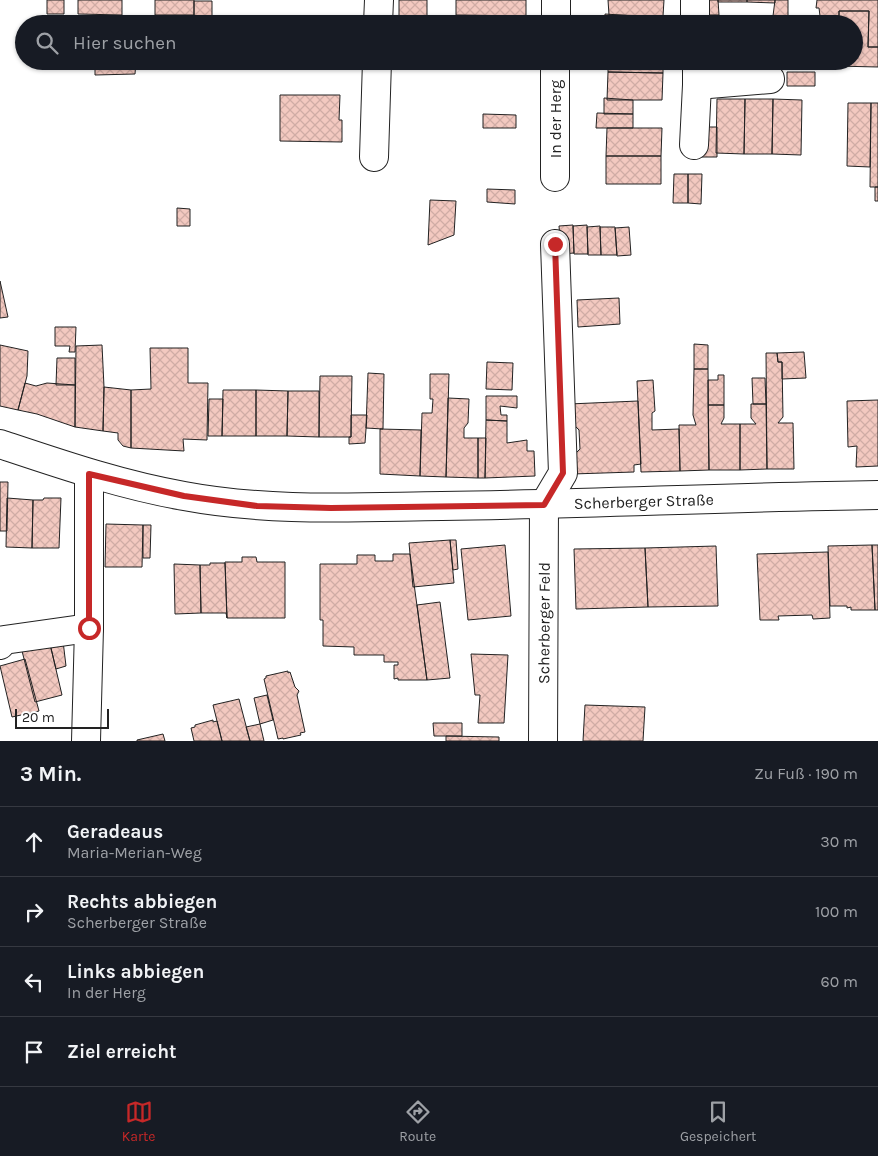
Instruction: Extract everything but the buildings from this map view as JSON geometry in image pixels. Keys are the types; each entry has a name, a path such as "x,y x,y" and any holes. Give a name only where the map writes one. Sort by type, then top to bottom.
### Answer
{"street":[{"path":"378,15 379,0"},
{"path":"556,0 556,15"},
{"path":"695,0 695,15"},
{"path":"374,157 377,70"},
{"name":"In der Herg","path":"555,177 556,70"},
{"path":"694,145 697,73 770,79"},
{"path":"544,505 563,473 555,244"},
{"name":"Scherberger Straße","path":"0,444 89,474 184,496 257,506 331,508 544,505 774,496 878,495"},
{"path":"86,741 89,628 89,474"},
{"name":"Scherberger Feld","path":"543,741 544,505"},
{"path":"0,645 4,640 89,628"}],"route":[{"path":"89,628 89,474 184,496 257,506 331,508 544,505 563,473 555,244"}]}
